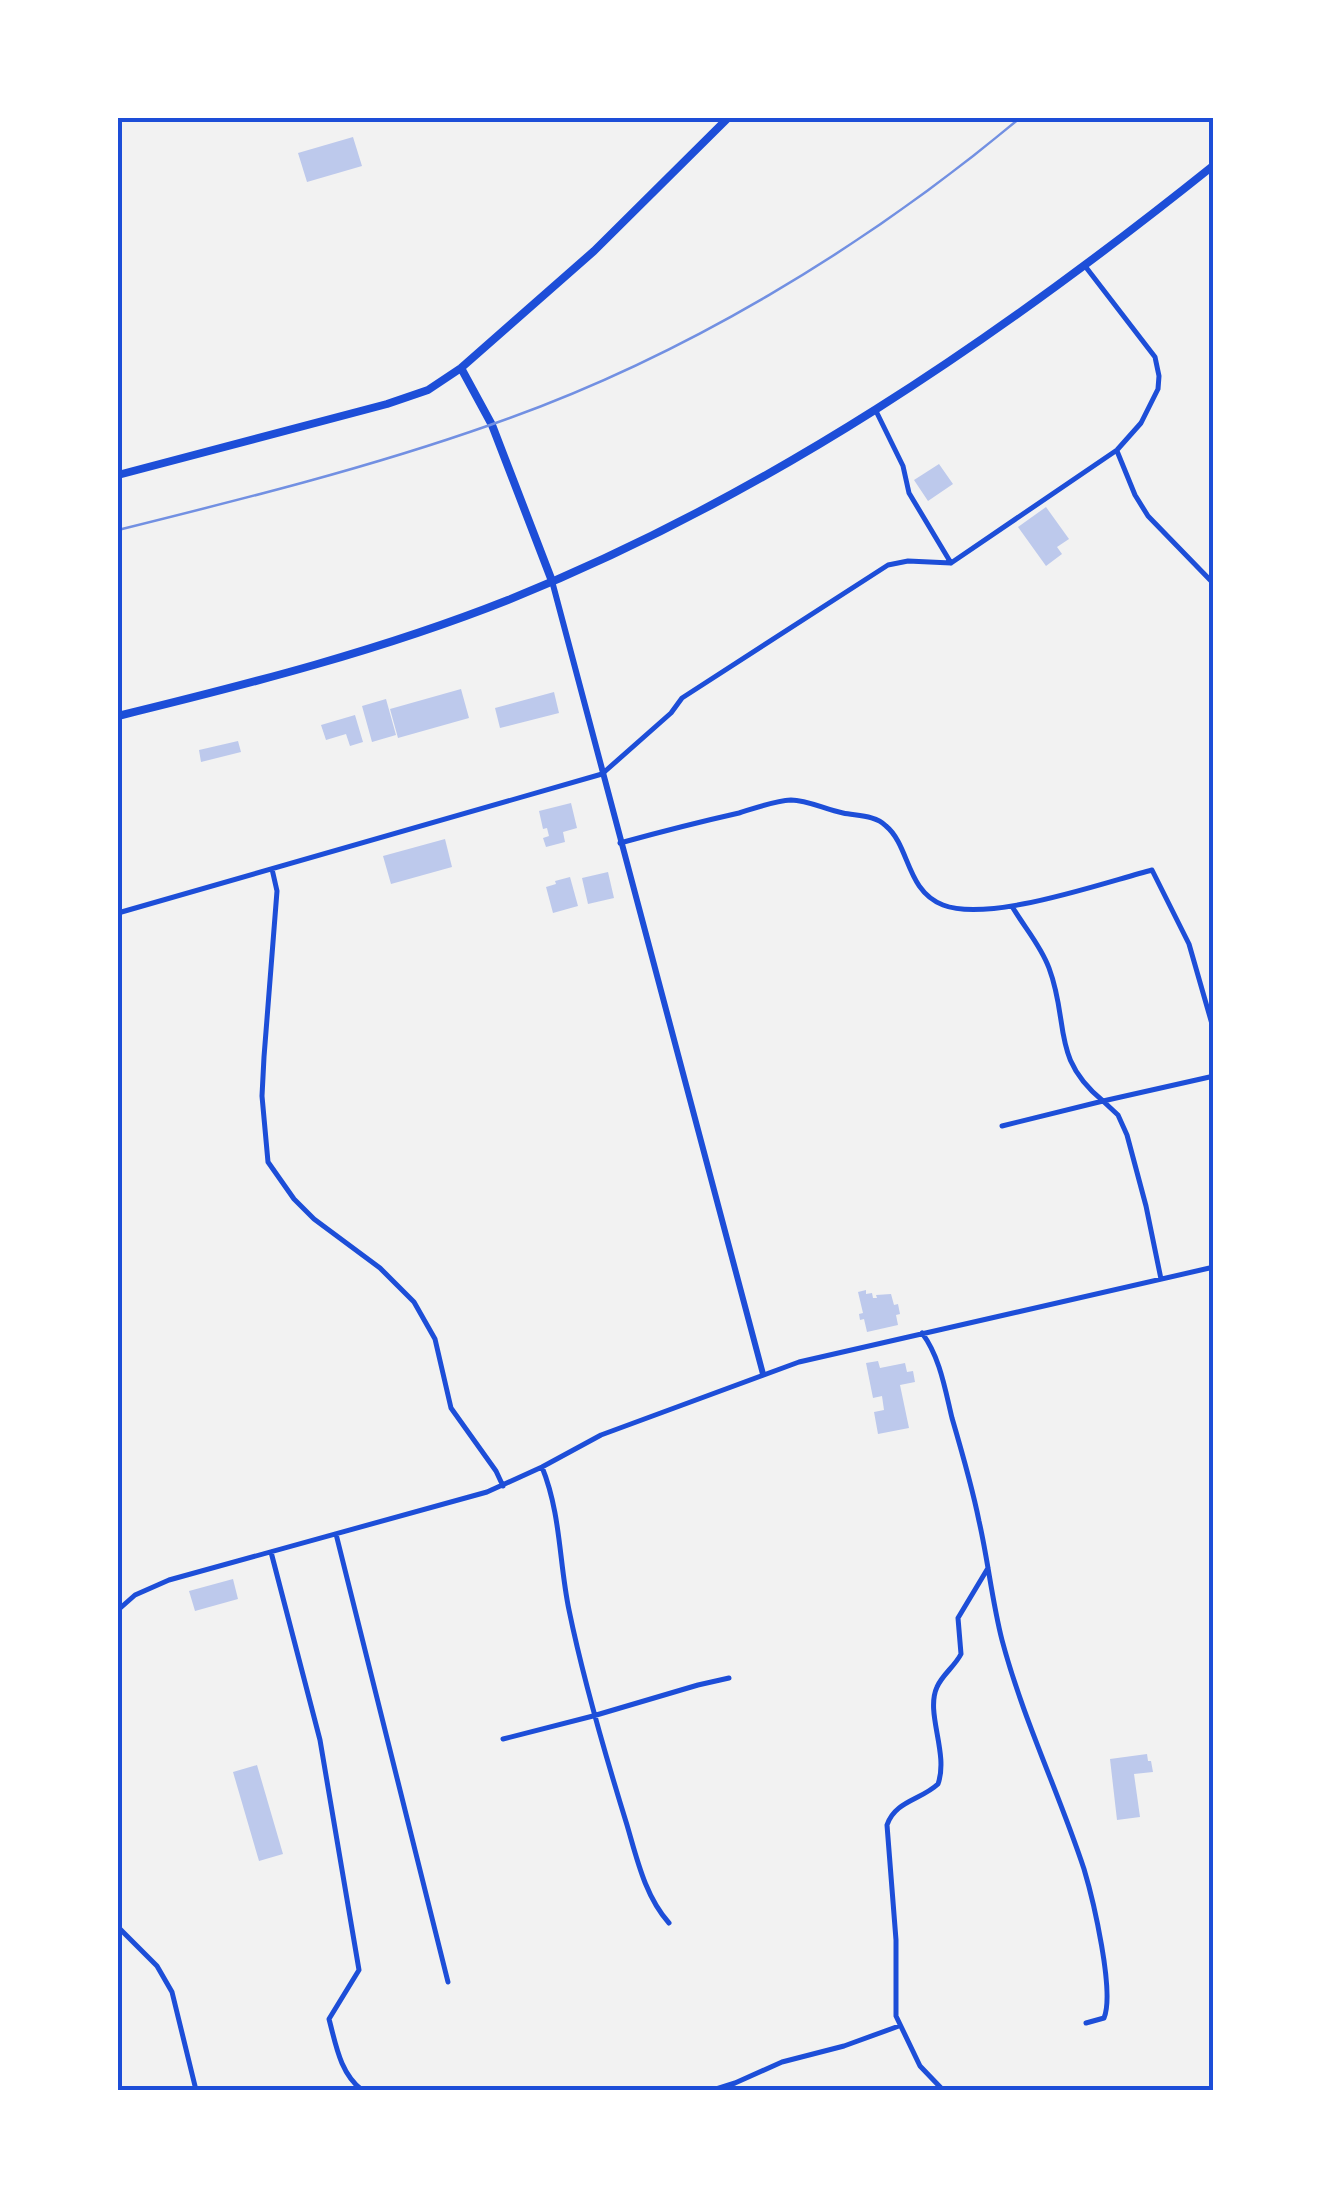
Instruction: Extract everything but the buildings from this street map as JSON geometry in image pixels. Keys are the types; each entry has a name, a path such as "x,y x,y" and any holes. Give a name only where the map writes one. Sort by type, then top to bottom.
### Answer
{"main road":[{"path":"118,475 428,390 462,368 594,251 728,118"},
{"path":"118,716 380,645 507,600 645,540 730,496 932,375 1085,265 1214,165"},
{"path":"462,368 492,425 552,581"}],"street":[{"path":"118,913 602,774 671,714 682,698 888,565 908,561 951,564 1117,450 1134,433 1156,398 1159,376 1155,357 1085,265"},
{"path":"876,411 903,466 908,493 951,564"},
{"path":"1117,450 1148,516 1214,584"},
{"path":"552,581 763,1374"},
{"path":"620,843 795,800 888,826 923,890 941,904 970,910 1012,906 1152,870 1189,944 1214,1032"},
{"path":"272,869 276,892 262,1096 268,1162 314,1219 380,1268 414,1302 435,1339 451,1408 496,1470 503,1486"},
{"path":"1012,906 1050,970 1071,1065 1118,1115 1127,1135 1161,1280"},
{"path":"1002,1126 1214,1076"},
{"path":"118,1610 146,1588 503,1486 601,1435 827,1354 1214,1268"},
{"path":"922,1333 936,1355 979,1520 1007,1656 1086,1876 1101,1944 1107,2011 1104,2018 1086,2023"},
{"path":"542,1468 554,1500 568,1606 593,1716 645,1880 669,1922"},
{"path":"336,1534 448,1982"},
{"path":"270,1552 320,1740 358,1970 329,2019 346,2074 362,2090"},
{"path":"942,2090 920,2066 899,2025 887,1825 897,1809 938,1784 942,1765 934,1701 936,1688 961,1654 958,1618 988,1568"},
{"path":"502,1739 730,1678"},
{"path":"118,1927 148,1956 172,1992 196,2090"},
{"path":"713,2090 782,2062 844,2046 899,2025"}],"railway":[{"path":"118,530 444,441 632,367 701,333 835,254 961,166 1020,118"}]}
